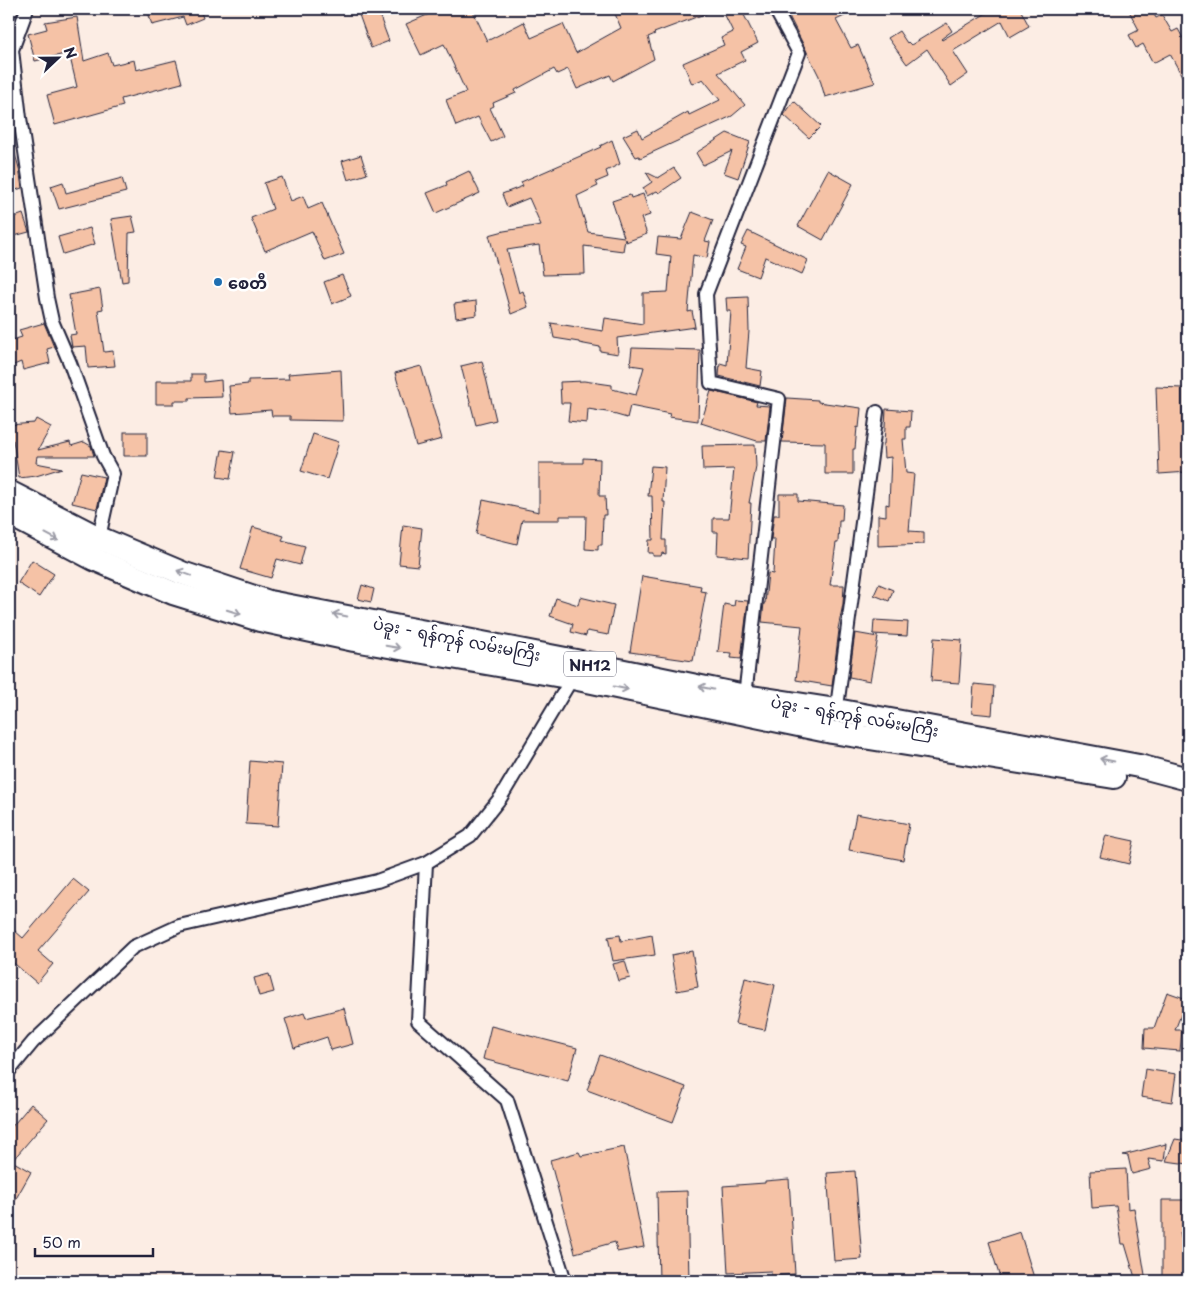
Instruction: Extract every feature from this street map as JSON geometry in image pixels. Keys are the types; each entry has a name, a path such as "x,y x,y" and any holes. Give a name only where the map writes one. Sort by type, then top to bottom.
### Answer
{"highway":[{"name":"ပဲခူး - ရန်ကုန် လမ်းမကြီး","path":"9,492 97,549 173,593 260,620 354,640 575,669 745,696 834,721 1139,766 1188,779"},
{"name":"ပဲခူး - ရန်ကုန် လမ်းမကြီး","path":"9,514 97,549"},
{"name":"ပဲခူး - ရန်ကုန် လမ်းမကြီး","path":"575,669 834,721 1188,788"}],"street":[{"path":"27,9 12,50 20,118 47,298 52,321 65,349 103,456 113,474 97,549"},
{"path":"745,696 779,399 711,383 706,294 799,53 774,9"},
{"path":"834,721 877,412"},
{"path":"9,1071 33,1042 133,947 178,926 377,881 426,863 470,836 501,797 575,669"},
{"path":"426,863 418,1021 507,1100 565,1281"}],"building":[{"path":"147,9 200,9 203,18 186,25 183,17 152,25"},
{"path":"366,9 377,9 389,41 371,48 358,12"},
{"path":"441,9 472,9 487,41 524,22 531,38 563,24 576,53 621,28 613,9 715,10 648,37 654,59 613,81 610,75 577,89 568,69 557,74 554,69 515,90 516,93 493,103 494,106 490,108 503,136 491,142 478,117 456,126 446,100 466,92 444,44 421,55 406,24"},
{"path":"722,9 741,9 758,43 741,52 745,60 718,73 745,105 732,116 640,158 639,156 636,157 623,136 638,129 642,138 688,112 689,115 720,100 703,79 692,84 683,63 724,45 721,38 733,32"},
{"path":"799,9 859,9 836,20 851,48 858,45 875,83 825,97 819,76 788,14"},
{"path":"993,9 1020,9 1029,26 1010,37 1002,21 953,51 968,74 951,86 927,49 907,64 888,38 899,31 907,43 911,45 947,23 952,31 942,40"},
{"path":"1128,9 1151,9 1156,18 1162,15 1172,32 1178,29 1188,47 1188,87 1170,54 1153,63 1143,44 1136,48 1129,35 1139,30"},
{"path":"77,17 84,61 108,53 112,65 134,60 136,70 176,60 182,83 121,99 123,106 55,125 47,95 77,87 69,53 35,61 28,34 47,29 45,22"},
{"path":"794,101 821,126 809,138 784,115"},
{"path":"727,133 750,142 738,178 724,173 732,151 703,165 696,153"},
{"path":"612,140 620,164 606,171 608,177 596,182 598,186 577,196 588,232 624,237 612,201 630,195 631,198 643,194 650,215 641,218 647,234 626,242 625,239 623,251 584,246 585,274 543,275 539,245 507,250 519,293 523,291 528,307 511,314 489,235 541,225 529,198 507,207 502,194 523,186 521,182 601,147"},
{"path":"9,144 12,144 19,168 22,188 13,191 9,179"},
{"path":"361,155 367,174 348,180 342,161"},
{"path":"674,168 681,178 659,193 657,191 647,196 643,188 652,182 646,172 658,178"},
{"path":"828,170 853,184 823,240 798,226"},
{"path":"469,171 480,193 436,213 427,193 447,185 446,182"},
{"path":"282,177 291,201 303,196 308,209 322,203 344,254 325,261 312,231 265,251 251,218 273,209 264,183"},
{"path":"122,178 126,192 59,209 51,186 63,182 66,193"},
{"path":"692,212 713,220 705,241 710,242 707,258 693,255 688,312 692,311 695,327 617,338 618,354 600,351 600,347 554,338 551,323 603,331 605,318 643,324 643,293 668,292 671,256 656,254 658,237 681,239"},
{"path":"23,214 29,232 14,236 9,219"},
{"path":"132,216 136,232 129,233 128,281 122,282 111,219"},
{"path":"90,228 95,244 63,254 58,237"},
{"path":"748,231 808,260 802,274 765,257 758,277 737,269 746,247 741,245"},
{"path":"342,275 351,296 332,304 324,282"},
{"path":"100,289 103,309 98,310 104,352 113,351 115,366 88,368 86,346 72,347 70,335 76,334 69,295"},
{"path":"748,297 749,331 746,368 762,371 760,386 719,376 720,363 727,365 731,311 727,311 726,298"},
{"path":"476,301 477,315 456,318 454,304"},
{"path":"44,323 54,347 47,349 50,363 23,370 21,362 9,367 9,341 22,337 19,330"},
{"path":"632,348 700,350 698,421 669,417 670,414 630,406 627,418 613,413 588,409 587,423 568,421 570,403 561,403 560,382 584,381 612,385 612,389 636,395 644,367 630,365"},
{"path":"482,361 496,420 476,425 461,366"},
{"path":"421,366 442,439 416,446 395,373"},
{"path":"341,370 343,421 290,420 290,416 272,416 271,410 232,413 229,386 248,384 248,380 289,379 288,374"},
{"path":"191,374 204,374 204,382 221,380 222,397 189,398 189,401 174,401 174,404 156,404 156,381 191,381"},
{"path":"1156,387 1182,388 1182,425 1188,425 1188,472 1159,474"},
{"path":"711,391 757,402 756,405 770,406 766,441 757,441 701,423"},
{"path":"787,398 818,400 818,402 861,408 855,449 853,449 853,474 825,474 825,443 782,442"},
{"path":"886,409 911,411 910,427 906,427 906,439 903,439 906,473 914,474 909,531 924,532 924,544 878,546 878,515 886,516 886,504 889,505 891,457 884,458 883,444"},
{"path":"36,419 51,427 38,450 70,442 71,446 84,442 91,446 94,456 37,456 36,463 62,468 36,476 19,478 13,440 10,440 9,425 34,423"},
{"path":"124,432 147,432 147,456 124,456"},
{"path":"313,434 339,442 327,479 301,471"},
{"path":"755,445 756,467 749,503 751,503 748,558 717,555 718,532 713,532 713,518 729,518 734,469 703,470 702,446"},
{"path":"222,450 235,452 230,479 217,477"},
{"path":"583,458 600,459 599,496 605,496 606,515 603,515 602,545 598,545 598,550 585,549 586,516 560,516 560,520 522,520 517,544 476,534 483,500 539,512 539,463 583,463"},
{"path":"651,466 665,467 663,540 666,540 666,554 662,553 661,556 653,556 653,553 648,553 649,540 653,540 652,496 648,496"},
{"path":"81,472 104,477 97,509 72,503"},
{"path":"779,494 798,494 798,501 843,505 842,521 839,521 838,543 836,543 830,585 844,585 832,686 796,680 802,626 762,622 768,573 773,574 775,539 771,539 774,515 779,515"},
{"path":"403,525 422,528 418,566 399,564"},
{"path":"253,527 284,536 282,540 305,546 300,565 277,559 271,578 240,569"},
{"path":"32,560 54,574 39,597 18,583"},
{"path":"642,576 701,586 700,591 706,592 693,661 630,652"},
{"path":"879,584 893,590 889,601 874,595"},
{"path":"362,585 374,589 371,602 358,599"},
{"path":"580,597 614,605 608,635 587,631 586,636 571,632 573,624 550,616 556,598 578,605"},
{"path":"735,600 748,601 741,659 731,658 732,653 718,652 724,604 734,606"},
{"path":"874,620 908,622 907,636 873,634"},
{"path":"855,633 878,637 870,681 849,677"},
{"path":"934,638 962,640 959,683 931,681"},
{"path":"974,684 994,686 992,715 972,713"},
{"path":"250,761 282,764 278,826 246,824"},
{"path":"856,814 909,824 903,860 849,850"},
{"path":"1106,835 1134,841 1129,864 1100,857"},
{"path":"73,879 89,892 38,951 53,964 37,983 9,959 9,938 15,931 23,938"},
{"path":"620,935 621,941 652,935 655,955 613,961 608,937"},
{"path":"692,951 698,987 677,991 671,955"},
{"path":"625,961 630,978 618,981 613,964"},
{"path":"269,974 274,992 259,996 254,978"},
{"path":"745,978 775,985 765,1030 735,1024"},
{"path":"1167,992 1187,999 1175,1030 1182,1030 1180,1051 1144,1048 1145,1028 1154,1028"},
{"path":"344,1008 353,1044 331,1050 327,1037 294,1048 285,1019 304,1013 306,1018"},
{"path":"491,1026 577,1048 568,1081 483,1059"},
{"path":"600,1055 686,1087 673,1122 587,1090"},
{"path":"1145,1069 1176,1074 1172,1102 1141,1097"},
{"path":"31,1104 48,1119 12,1161 31,1172 9,1211 9,1130"},
{"path":"1175,1139 1188,1141 1188,1164 1166,1161"},
{"path":"1166,1144 1164,1161 1148,1159 1151,1169 1132,1174 1128,1156 1123,1155"},
{"path":"624,1147 644,1247 617,1252 615,1242 575,1253 550,1160 579,1152 581,1156"},
{"path":"1126,1169 1128,1209 1134,1208 1146,1281 1136,1281 1125,1244 1122,1244 1116,1206 1092,1208 1090,1171"},
{"path":"855,1171 862,1259 834,1261 827,1173"},
{"path":"789,1179 795,1274 771,1276 771,1271 728,1273 723,1186"},
{"path":"687,1191 689,1281 659,1281 657,1192"},
{"path":"1162,1200 1188,1200 1188,1234 1180,1233 1188,1275 1162,1281"},
{"path":"1020,1232 1035,1281 1001,1281 989,1242"}],"place":[{"name":"စေတီ","path":"218,282"}]}
